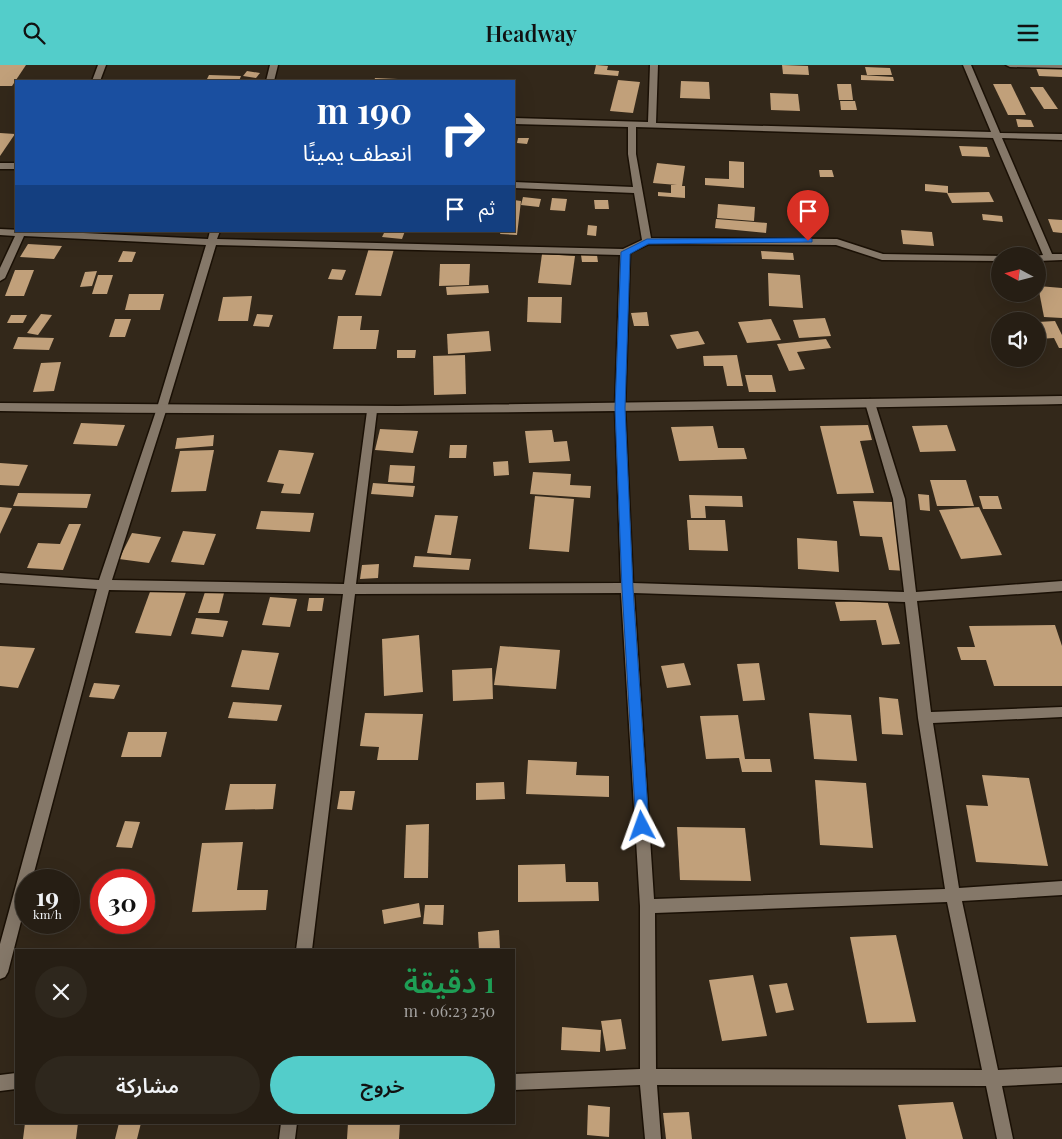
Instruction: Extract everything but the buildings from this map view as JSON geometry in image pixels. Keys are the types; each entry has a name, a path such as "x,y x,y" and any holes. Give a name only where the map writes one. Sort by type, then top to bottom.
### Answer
{"street":[{"path":"96,80 102,65"},
{"path":"270,80 274,65"},
{"path":"652,125 654,65"},
{"path":"967,65 1049,257"},
{"path":"1010,65 1062,66"},
{"path":"515,121 1062,137"},
{"path":"632,125 632,155 647,241"},
{"path":"0,166 15,166"},
{"path":"515,185 637,190"},
{"path":"0,278 22,232"},
{"path":"0,233 213,237 625,252 647,241 808,241 837,242 882,257 991,258"},
{"path":"0,972 104,585 161,411 213,237"},
{"path":"625,252 620,408 627,588 647,906 648,1077 653,1139"},
{"path":"1046,257 1062,257"},
{"path":"0,407 161,411 372,411 1062,400"},
{"path":"870,403 899,499 925,718 953,895 1005,1139"},
{"path":"304,949 372,411"},
{"path":"0,578 104,585 350,589 627,588 911,597 1062,586"},
{"path":"925,718 1062,712"},
{"path":"647,906 953,895 1062,888"},
{"path":"515,1082 648,1077 992,1078 1062,1075"},
{"path":"0,1083 15,1081"},
{"path":"287,1139 288,1124"}],"route":[{"path":"642,826 627,588 620,408 625,252 647,241 808,241"}]}
